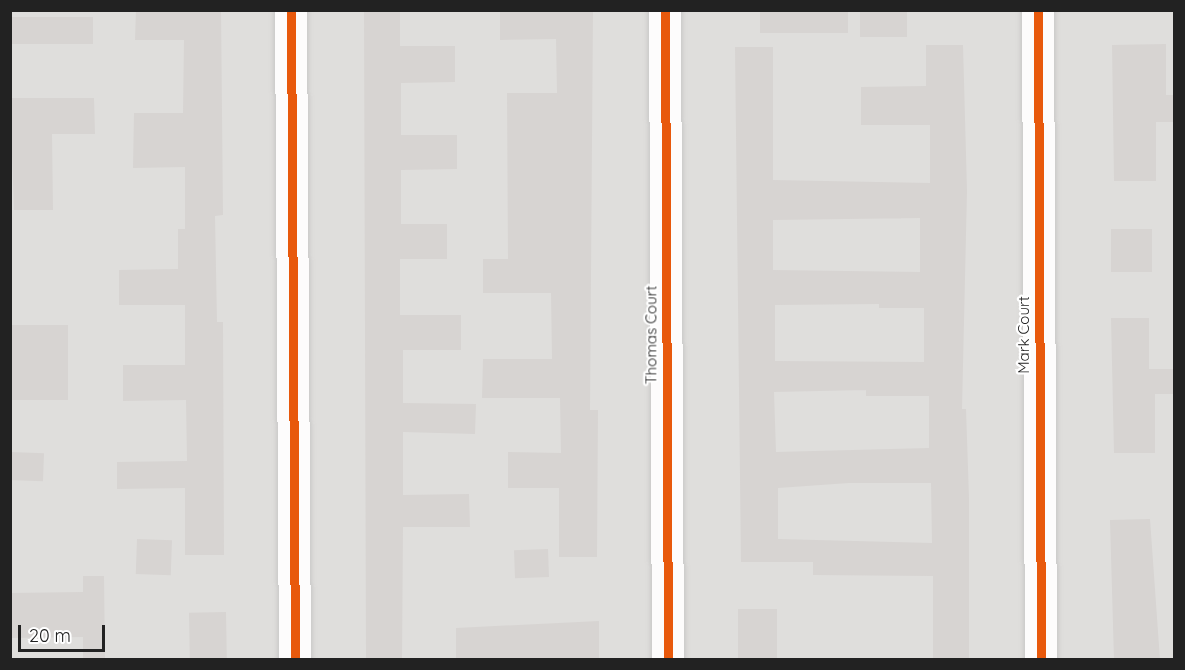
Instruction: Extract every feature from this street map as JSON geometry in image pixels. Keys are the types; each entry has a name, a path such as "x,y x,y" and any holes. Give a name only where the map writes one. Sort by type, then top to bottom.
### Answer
{"street":[{"path":"291,10 295,660"},
{"name":"Thomas Court","path":"665,10 668,660"},
{"name":"Mark Court","path":"1038,10 1041,660"}],"shaded area":[{"path":"11,11 1174,11 1174,659 11,659"}],"building":[{"path":"136,10 221,10 223,215 215,216 217,322 223,322 224,555 185,555 185,488 117,489 117,462 187,461 186,400 123,401 123,365 185,365 185,305 119,305 119,270 178,269 178,229 185,229 185,167 133,168 134,113 183,113 184,40 135,40"},
{"path":"364,10 400,10 400,46 455,46 455,82 401,83 401,135 457,135 457,169 401,170 401,224 447,224 447,259 400,259 400,315 461,315 461,350 403,350 403,403 476,404 475,434 403,432 403,495 469,494 470,527 403,527 402,660 366,660"},
{"path":"500,10 593,10 590,410 598,410 597,557 559,557 559,488 508,488 508,452 561,453 560,398 482,398 483,359 552,359 551,293 483,293 483,259 508,259 507,93 557,93 556,39 500,40"},
{"path":"760,10 848,10 848,33 760,33"},
{"path":"860,10 907,10 907,37 860,37"},
{"path":"10,17 93,17 93,44 10,44"},
{"path":"1166,44 1166,95 1174,95 1174,122 1156,122 1156,181 1114,181 1112,45"},
{"path":"926,45 963,45 967,191 962,409 966,409 969,498 969,660 933,660 933,576 813,575 813,562 741,562 735,47 773,47 773,180 930,183 930,125 861,125 861,87 926,86","holes":["920,218 920,272 773,270 773,220","879,304 879,308 924,308 924,362 775,361 775,305","866,390 866,396 929,396 929,448 776,452 774,392","849,483 931,483 932,543 778,539 778,488"]},
{"path":"10,98 94,98 95,134 52,134 53,210 14,210"},
{"path":"1111,229 1152,229 1152,272 1111,272"},
{"path":"1111,318 1149,318 1149,369 1174,369 1174,394 1155,394 1155,453 1114,453"},
{"path":"10,325 68,325 68,400 10,400"},
{"path":"10,452 44,453 43,481 10,480"},
{"path":"1150,519 1160,660 1114,660 1110,520"},
{"path":"137,539 172,540 171,575 136,574"},
{"path":"548,549 549,577 515,578 514,550"},
{"path":"83,576 104,576 105,660 83,660 83,637 10,638 10,593 83,592"},
{"path":"738,609 777,609 777,660 738,660"},
{"path":"226,612 227,660 190,660 189,613"},
{"path":"599,621 599,660 456,660 456,628"}],"cycle path":[{"path":"291,10 295,660"},
{"path":"665,10 668,660"},
{"path":"1038,10 1041,660"}]}
